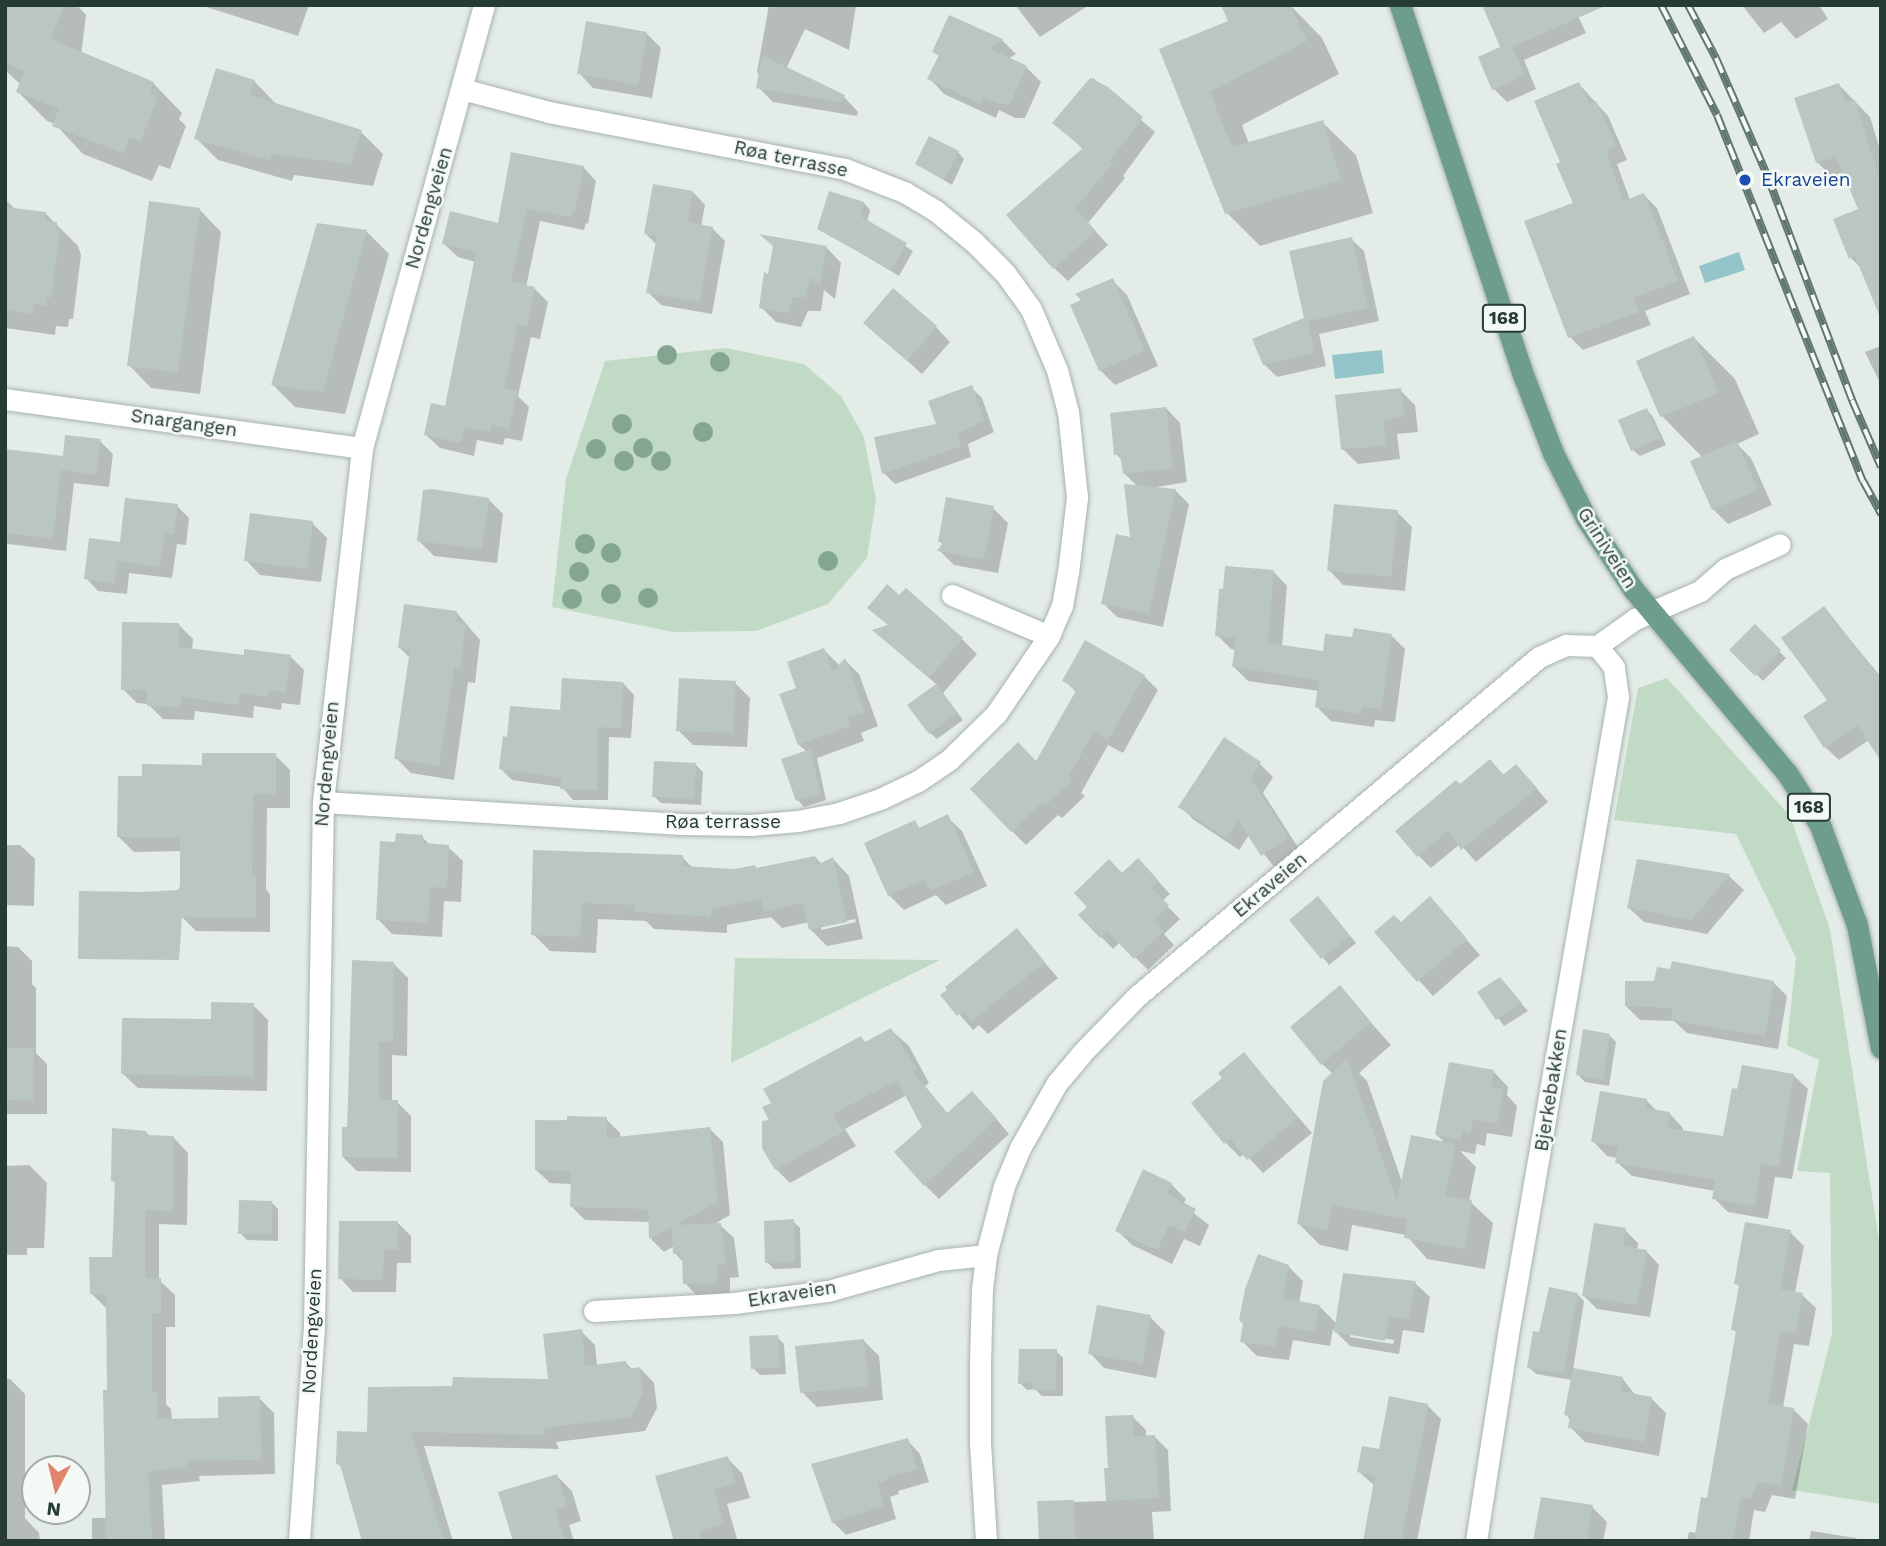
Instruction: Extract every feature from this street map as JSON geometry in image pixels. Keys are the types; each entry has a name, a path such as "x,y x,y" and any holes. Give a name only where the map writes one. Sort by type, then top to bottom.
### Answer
{"main road":[{"name":"Griniveien","path":"1400,5 1542,427 1587,520 1650,611 1767,748 1820,825 1857,925 1881,1048"}],"street":[{"name":"Nordengveien","path":"299,1541 314,1326 323,802 362,448 484,5"},
{"name":"Røa terrasse","path":"323,802 681,824 751,825 798,821 839,813 880,799 918,781 949,760 996,714 1049,636 1062,606 1074,541 1077,496 1068,412 1057,370 1031,309 1004,273 974,242 925,204 845,169 550,111 462,89"},
{"name":"Snargangen","path":"5,398 362,448"},
{"path":"1597,646 1650,611 1699,591 1725,569 1780,544"},
{"path":"952,595 1049,636"},
{"name":"Ekraveien","path":"986,1541 980,1444 980,1364 986,1255 1004,1186 1033,1124 1057,1083 1107,1025 1174,965 1539,657 1566,645 1597,646"},
{"name":"Bjerkebakken","path":"1476,1541 1510,1322 1618,697 1614,667 1597,646"},
{"name":"Ekraveien","path":"594,1311 734,1303 816,1293 938,1259 986,1255"}],"green space":[{"path":"726,348 804,364 841,396 864,437 876,500 867,558 828,604 756,631 673,632 552,607 566,479 605,361"},
{"path":"1667,678 1790,816 1830,929 1881,1253 1881,1504 1792,1490 1832,1334 1830,1173 1797,1171 1819,1060 1787,1045 1796,958 1736,834 1614,820 1638,688"},
{"path":"735,958 940,960 731,1063"}],"water":[{"path":"1739,252 1745,270 1705,283 1699,266"},
{"path":"1382,350 1384,373 1335,379 1332,355"}],"building":[{"path":"5,5 64,5 51,39 154,82 150,92 158,96 141,141 130,137 123,153 52,126 59,109 16,92 24,71 5,63"},
{"path":"1221,5 1290,5 1307,41 1210,92 1232,147 1323,120 1341,180 1225,214 1159,49 1228,21"},
{"path":"1482,5 1607,5 1512,47 1525,75 1492,90 1478,57 1500,47"},
{"path":"949,15 1003,39 989,48 1027,66 1010,104 999,104 984,97 981,104 927,79 939,55 932,52"},
{"path":"586,21 647,32 638,85 577,74"},
{"path":"762,55 845,95 842,102 756,88"},
{"path":"216,68 255,80 250,95 362,130 351,164 272,154 270,160 194,139"},
{"path":"1090,78 1108,87 1143,117 1110,161 1113,163 1075,208 1096,231 1053,269 1006,215 1083,148 1052,123"},
{"path":"1579,82 1589,104 1596,101 1616,147 1606,151 1623,201 1644,193 1678,281 1633,298 1639,312 1568,338 1524,221 1573,203 1556,164 1560,162 1534,101"},
{"path":"1839,83 1846,103 1855,100 1881,184 1880,317 1855,256 1849,259 1833,219 1858,209 1836,157 1816,163 1794,98"},
{"path":"929,136 959,151 944,180 915,164"},
{"path":"511,152 584,166 575,211 572,211 571,217 527,209 511,282 535,287 527,326 518,325 504,388 517,392 509,429 492,425 490,432 464,427 461,443 424,435 431,403 445,406 476,252 442,244 450,211 498,223"},
{"path":"653,184 693,191 688,222 713,227 699,302 646,293 657,236 644,234"},
{"path":"829,191 864,202 860,216 907,243 891,270 817,229"},
{"path":"149,201 200,208 178,373 127,366"},
{"path":"5,207 46,212 45,221 57,222 56,230 60,231 51,298 47,297 46,306 34,304 33,314 5,310"},
{"path":"317,223 367,230 323,392 271,385"},
{"path":"759,234 827,246 820,286 810,277 806,297 793,297 787,313 759,308 764,272 768,274 773,246"},
{"path":"1352,237 1368,308 1308,321 1314,353 1263,365 1252,339 1304,318 1289,251"},
{"path":"1113,278 1145,351 1099,371 1070,305 1081,300 1075,294"},
{"path":"893,288 937,326 907,361 863,323"},
{"path":"1694,336 1719,393 1660,417 1636,361"},
{"path":"972,385 984,421 958,433 961,446 882,474 874,437 936,424 928,401"},
{"path":"1401,388 1404,417 1383,420 1386,445 1341,450 1335,395"},
{"path":"1166,407 1173,468 1123,474 1120,454 1114,455 1110,413"},
{"path":"1647,408 1660,438 1631,451 1618,420"},
{"path":"65,435 101,439 96,475 61,470 53,539 5,533 5,449 63,456"},
{"path":"1737,441 1758,490 1712,510 1690,461"},
{"path":"1124,484 1176,489 1149,614 1101,604 1116,534 1130,537"},
{"path":"423,490 489,498 482,549 417,541"},
{"path":"946,497 994,506 984,559 937,551 943,543 938,542"},
{"path":"125,498 178,504 174,534 165,533 160,567 117,561 115,583 84,579 89,538 120,542"},
{"path":"1334,504 1398,510 1391,577 1327,571"},
{"path":"250,513 313,521 307,569 244,561"},
{"path":"1225,566 1274,570 1268,643 1323,651 1325,634 1352,637 1354,628 1392,634 1381,709 1362,707 1361,714 1315,707 1319,680 1232,667 1236,638 1215,636 1219,589 1223,589"},
{"path":"887,584 899,595 906,588 963,638 929,678 872,630 888,625 867,608"},
{"path":"404,604 457,611 456,622 466,623 460,669 454,668 439,766 394,759 410,650 398,648"},
{"path":"1824,606 1881,679 1881,761 1857,725 1824,748 1803,716 1827,700 1781,638"},
{"path":"122,622 179,623 179,647 244,655 244,649 291,655 286,692 269,690 268,697 240,693 239,705 181,697 181,707 147,706 147,690 121,690"},
{"path":"1755,624 1781,650 1755,676 1729,650"},
{"path":"1085,640 1145,675 1108,740 1094,732 1068,777 1072,781 1046,805 1043,802 1011,832 970,789 1018,742 1036,761 1077,689 1062,681"},
{"path":"824,648 833,672 845,658 865,712 847,718 850,726 798,745 779,694 796,688 787,662"},
{"path":"562,678 623,682 621,728 598,727 597,790 560,789 561,778 499,769 503,736 507,737 510,706 560,710"},
{"path":"679,678 736,681 733,733 676,731"},
{"path":"936,684 957,713 929,734 907,705"},
{"path":"1224,737 1261,762 1251,779 1289,838 1261,856 1238,820 1226,838 1178,807"},
{"path":"811,749 820,793 796,801 781,759"},
{"path":"202,753 276,753 276,794 253,794 252,877 256,877 256,918 182,917 179,960 78,959 79,891 143,892 178,890 180,886 180,837 117,837 118,776 142,776 142,764 202,765"},
{"path":"1490,759 1503,775 1516,764 1537,788 1461,850 1449,830 1417,857 1395,831 1456,780 1460,784"},
{"path":"654,761 696,763 694,799 652,797"},
{"path":"948,814 974,872 930,891 925,879 888,896 864,843 915,820 919,828"},
{"path":"396,833 423,835 423,843 449,845 447,888 430,887 428,923 376,920 380,841 395,842"},
{"path":"533,850 683,855 682,866 734,869 755,865 756,868 815,856 817,865 833,857 847,922 809,930 803,903 764,912 761,899 711,909 711,917 635,912 635,905 582,903 580,937 531,935"},
{"path":"1138,858 1159,881 1152,888 1169,905 1153,920 1164,931 1134,959 1107,931 1100,938 1078,915 1087,907 1074,893 1109,859 1122,873"},
{"path":"1637,859 1730,874 1692,920 1627,908"},
{"path":"1318,896 1350,936 1321,959 1289,920"},
{"path":"1430,896 1467,939 1417,982 1374,932 1394,915 1401,922"},
{"path":"1017,928 1045,962 972,1021 964,1011 957,1016 940,995 947,990 945,987"},
{"path":"352,960 394,962 393,1042 379,1042 379,1100 398,1100 397,1158 342,1157 342,1127 347,1127"},
{"path":"1672,961 1774,981 1765,1036 1671,1020 1673,1008 1625,1006 1625,981 1654,981 1657,967 1670,969"},
{"path":"1500,977 1522,1003 1496,1020 1477,992"},
{"path":"1340,985 1371,1022 1321,1065 1290,1027"},
{"path":"211,1002 254,1003 253,1077 121,1074 122,1018 211,1019"},
{"path":"891,1028 917,1069 912,1071 947,1113 972,1091 997,1119 924,1186 894,1152 922,1127 897,1080 833,1114 843,1132 775,1170 762,1148 762,1121 769,1120 762,1107 771,1103 763,1089 861,1036 865,1042"},
{"path":"1583,1029 1610,1034 1603,1080 1576,1075"},
{"path":"5,1048 34,1048 33,1101 5,1100"},
{"path":"1244,1052 1298,1118 1247,1160 1231,1139 1224,1144 1191,1103 1222,1078 1218,1073"},
{"path":"1347,1058 1397,1201 1411,1135 1456,1144 1445,1196 1472,1200 1465,1249 1404,1238 1407,1219 1332,1205 1327,1230 1297,1224 1323,1081"},
{"path":"1449,1062 1494,1070 1491,1087 1504,1089 1497,1124 1473,1119 1470,1132 1463,1130 1461,1140 1435,1135"},
{"path":"1742,1065 1794,1074 1779,1166 1761,1164 1755,1206 1712,1199 1715,1180 1615,1163 1618,1147 1591,1142 1600,1091 1647,1099 1646,1108 1670,1112 1667,1128 1723,1136 1732,1088 1737,1089"},
{"path":"567,1116 607,1117 607,1138 710,1127 718,1202 675,1225 721,1223 726,1264 717,1265 717,1283 683,1284 682,1254 673,1254 672,1227 649,1239 648,1209 570,1207 571,1171 535,1170 535,1120 567,1121"},
{"path":"112,1128 146,1131 146,1135 174,1136 173,1211 145,1210 145,1278 161,1278 161,1313 152,1313 152,1392 157,1392 158,1419 218,1418 218,1397 260,1396 261,1460 186,1461 186,1467 148,1471 152,1541 106,1541 103,1390 107,1390 106,1294 90,1294 89,1257 112,1257 115,1181 111,1181"},
{"path":"1143,1169 1172,1183 1167,1194 1196,1209 1185,1232 1169,1225 1157,1250 1115,1231"},
{"path":"239,1200 272,1201 272,1234 238,1234"},
{"path":"794,1219 795,1262 765,1263 764,1221"},
{"path":"339,1221 398,1221 398,1250 384,1250 383,1280 338,1279"},
{"path":"1745,1222 1791,1230 1780,1289 1803,1293 1796,1333 1781,1331 1768,1404 1794,1408 1781,1486 1758,1482 1751,1499 1741,1497 1733,1541 1694,1541 1701,1497 1707,1498 1736,1331 1731,1330 1739,1285 1734,1284"},
{"path":"1594,1223 1626,1228 1623,1246 1647,1250 1637,1305 1582,1296"},
{"path":"1258,1254 1289,1265 1283,1298 1320,1305 1315,1332 1278,1326 1275,1347 1240,1342 1243,1324 1239,1320 1245,1289"},
{"path":"1343,1273 1416,1281 1409,1320 1389,1316 1385,1341 1334,1332"},
{"path":"1549,1287 1578,1293 1564,1374 1527,1368 1533,1331 1539,1332"},
{"path":"1097,1305 1151,1315 1142,1364 1088,1354"},
{"path":"582,1329 585,1366 626,1361 628,1369 640,1367 643,1393 631,1417 543,1428 546,1435 411,1432 444,1541 362,1541 340,1465 336,1464 337,1431 367,1432 368,1387 452,1386 453,1377 548,1379 543,1334"},
{"path":"778,1335 780,1367 751,1369 749,1336"},
{"path":"864,1339 869,1386 800,1393 795,1346"},
{"path":"1019,1349 1057,1349 1056,1390 1033,1390 1032,1382 1018,1384"},
{"path":"1573,1368 1623,1377 1620,1391 1652,1397 1644,1442 1568,1428 1570,1416 1564,1415"},
{"path":"1389,1396 1428,1404 1425,1423 1401,1541 1363,1541 1375,1476 1357,1472 1362,1446 1379,1449"},
{"path":"1133,1415 1134,1436 1155,1435 1159,1498 1106,1501 1104,1468 1108,1468 1105,1416"},
{"path":"908,1438 917,1469 886,1478 887,1481 878,1484 884,1506 832,1523 811,1464"},
{"path":"728,1456 736,1483 714,1490 724,1524 700,1531 703,1541 674,1541 655,1476"},
{"path":"557,1474 567,1507 555,1510 565,1541 513,1541 498,1492"},
{"path":"1541,1497 1593,1505 1587,1541 1533,1541"},
{"path":"1074,1500 1075,1541 1039,1541 1037,1501"}],"railway":[{"path":"1661,5 1717,115 1863,481 1881,514"},
{"path":"1688,5 1716,58 1767,175 1852,400 1881,467"}],"place":[{"name":"Ekraveien","path":"1745,180"}]}
